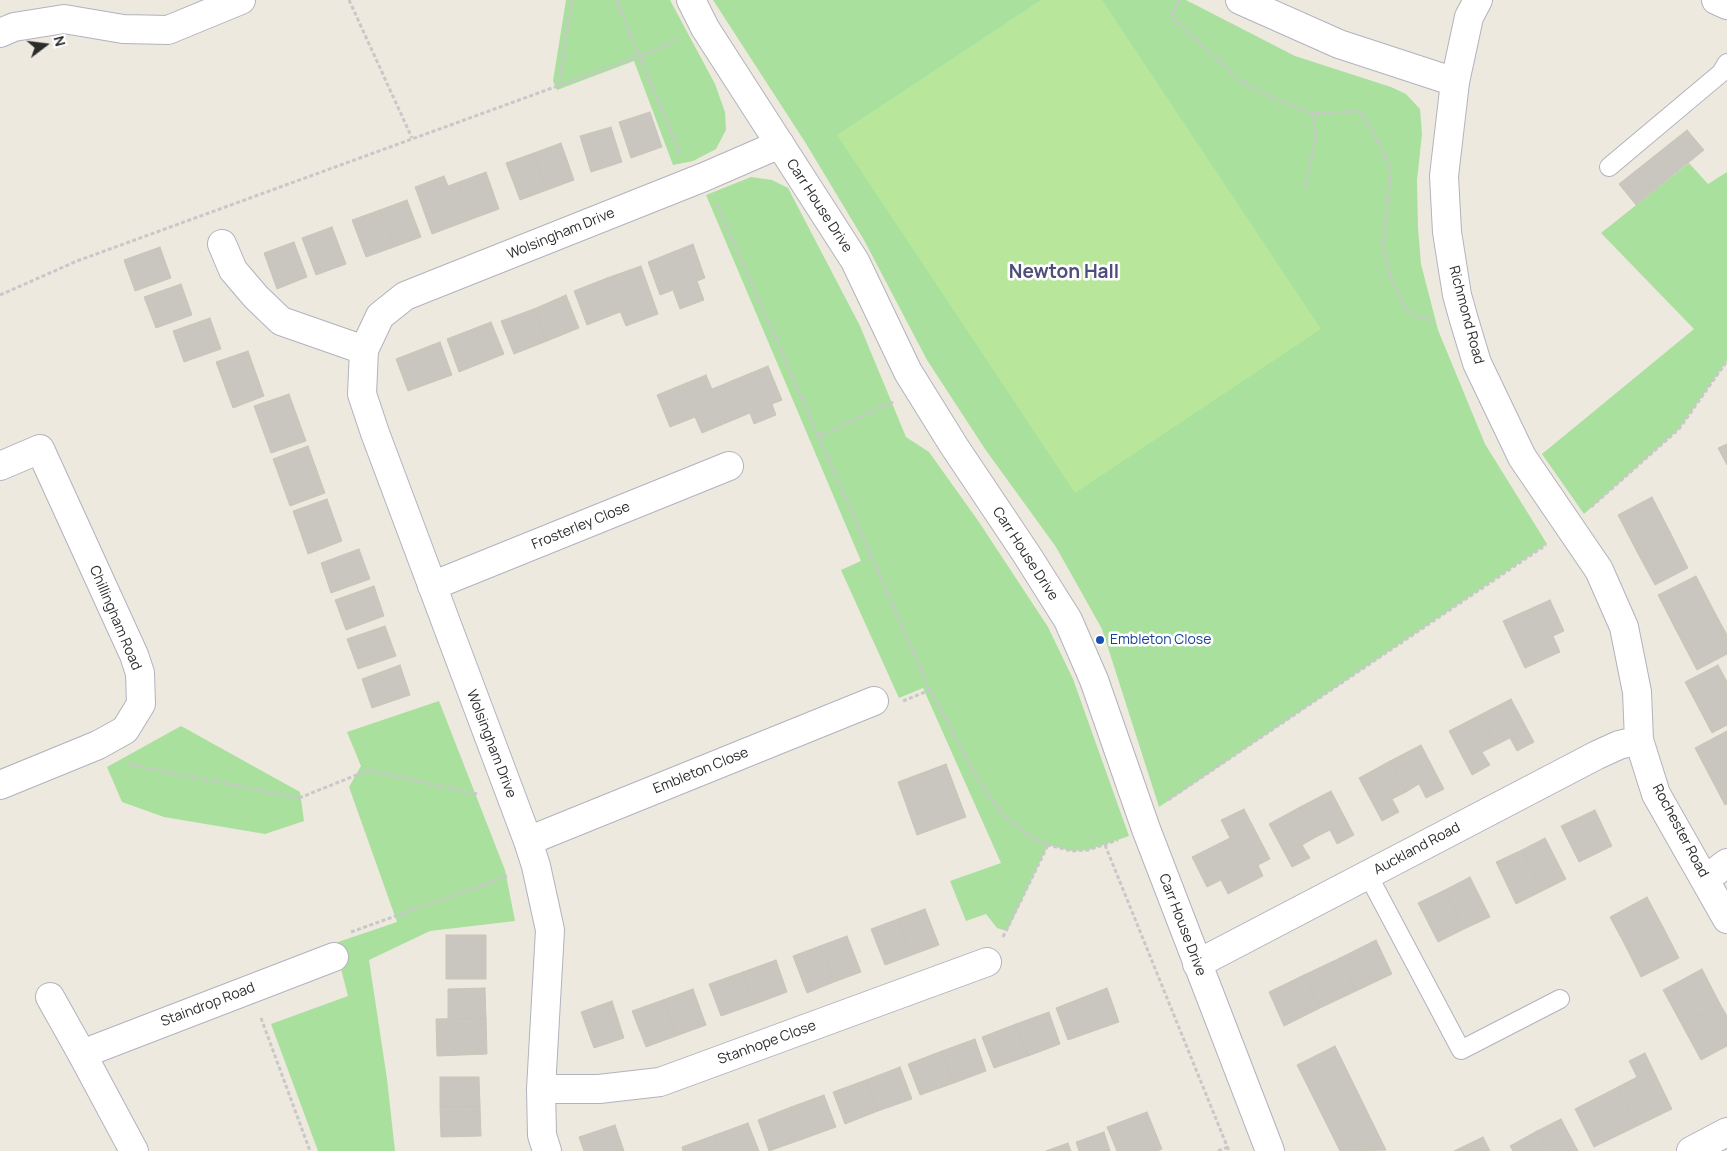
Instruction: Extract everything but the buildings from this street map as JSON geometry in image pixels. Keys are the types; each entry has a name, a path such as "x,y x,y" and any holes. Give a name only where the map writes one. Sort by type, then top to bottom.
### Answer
{"street":[{"path":"0,33 14,27 64,20 123,29 168,30 241,0"},
{"name":"Carr House Drive","path":"691,0 706,28 855,261 908,372 1068,620 1094,680 1197,964 1270,1151"},
{"path":"1240,0 1339,44 1455,82 1469,17 1478,0"},
{"path":"1716,0 1727,5"},
{"name":"Richmond Road","path":"1455,82 1444,176 1447,232 1457,295 1477,363 1522,457 1599,570 1624,627 1638,692 1639,740"},
{"name":"Wolsingham Drive","path":"547,1151 542,1135 541,1089 550,930 532,853 362,394 364,350 380,316 405,296 698,179 780,144"},
{"path":"222,244 233,270 281,322 364,350"},
{"name":"Chillingham Road","path":"0,466 40,449 134,655 140,673 141,704 125,730 98,745 0,785"},
{"name":"Frosterley Close","path":"432,586 729,466"},
{"name":"Embleton Close","path":"532,853 886,702"},
{"name":"Auckland Road","path":"1197,964 1597,755 1639,740"},
{"name":"Rochester Road","path":"1639,740 1656,794 1727,919"},
{"path":"1706,879 1727,863"},
{"name":"Staindrop Road","path":"82,1054 334,956"},
{"name":"Stanhope Close","path":"541,1089 599,1089 660,1082 988,962"},
{"path":"50,997 134,1151"},
{"path":"1690,1151 1727,1132"}],"lane":[{"path":"1609,167 1721,73 1727,63"},
{"path":"1368,874 1460,1050 1560,999"}],"path":[{"path":"349,0 412,138"},
{"path":"559,85 572,0"},
{"path":"616,0 640,56 819,436 930,690 975,774 999,810 1022,832 1048,845 1072,851 1088,850 1105,845 1228,1149 1218,1151"},
{"path":"1179,0 1171,16 1240,80 1275,99 1313,114 1359,111 1373,132 1391,169 1383,244 1391,279 1402,305 1415,316 1432,320 1464,320"},
{"path":"0,295 78,261 640,56 706,28"},
{"path":"1305,187 1316,139 1313,114"},
{"path":"1142,816 1159,807 1530,556 1570,526 1679,429 1727,361"},
{"path":"819,436 919,389"},
{"path":"886,702 930,690"},
{"path":"98,745 120,762 299,798 369,770 476,794 506,784"},
{"path":"988,962 1007,931 1048,845"},
{"path":"377,922 532,853"},
{"path":"251,989 310,1151"}],"green space":[{"path":"566,0 670,0 715,84 725,112 726,130 716,149 693,161 673,165 634,61 557,90 553,81"},
{"path":"713,0 1186,0 1295,56 1391,87 1406,94 1420,109 1422,134 1417,180 1418,228 1421,264 1438,330 1485,444 1547,544 1159,807 1102,629 1056,547 985,449 927,360 864,240 805,142"},
{"path":"1041,0 1102,0 1321,329 1075,493 837,135"},
{"path":"1689,163 1708,184 1727,172 1727,361 1679,429 1584,514 1542,454 1694,329 1601,233"},
{"path":"751,177 772,180 788,188 860,326 906,437 929,452 979,522 1048,627 1073,679 1129,836 1088,850 1072,851 1048,845 1007,931 997,928 986,914 966,921 950,881 1001,863 923,688 899,698 841,570 861,561 706,195"},
{"path":"439,701 505,870 515,921 430,931 369,960 387,1079 395,1151 318,1151 271,1024 348,996 340,965 338,942 397,922 349,787 361,766 347,732"},
{"path":"181,726 300,792 304,821 265,834 164,817 122,802 107,767"}],"place":[{"name":"Embleton Close","path":"1100,640"}],"district":[{"name":"Newton Hall","path":"1064,273"}]}
